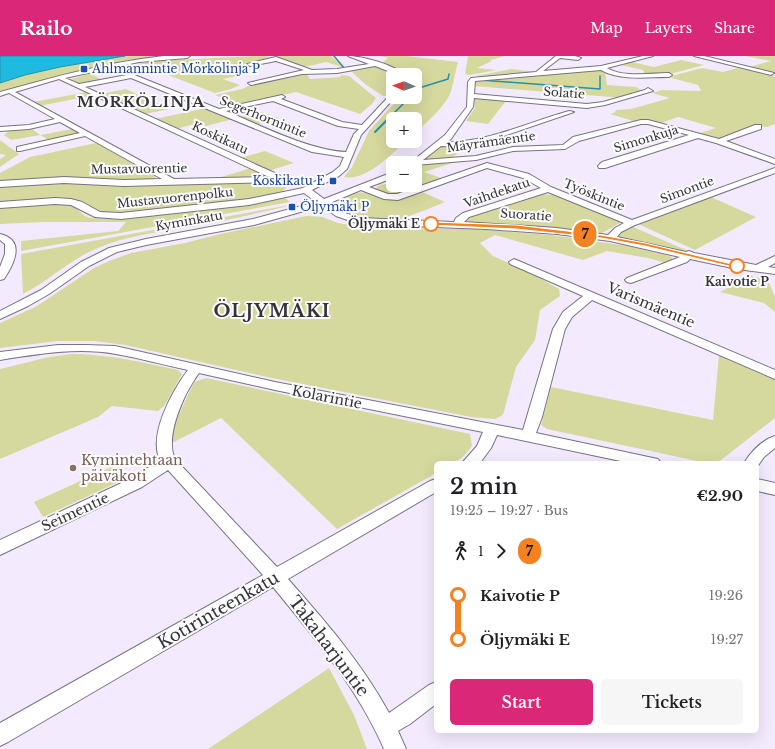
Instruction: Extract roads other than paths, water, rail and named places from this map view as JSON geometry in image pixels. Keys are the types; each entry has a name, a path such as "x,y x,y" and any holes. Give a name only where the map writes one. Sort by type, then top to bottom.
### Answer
{"street":[{"path":"0,94 59,77 125,62 187,56"},
{"path":"351,56 387,68"},
{"path":"520,69 540,72 559,56 578,58"},
{"path":"632,56 646,57"},
{"path":"697,56 771,73"},
{"path":"422,157 448,137 470,107 471,82 474,79 540,72 601,68 646,57"},
{"path":"250,64 276,59 308,69 309,71"},
{"path":"707,66 721,62"},
{"path":"251,84 309,71 332,71 376,64"},
{"path":"601,68 611,73 622,75 669,75"},
{"name":"Segerhornintie","path":"80,86 129,75 315,150 349,155"},
{"name":"Koskikatu","path":"59,77 282,180"},
{"name":"Solatie","path":"471,96 572,105 593,105 650,92 648,90"},
{"path":"9,91 171,181"},
{"path":"218,111 288,96"},
{"path":"274,99 341,124 363,127"},
{"name":"Mustavuorenpolku","path":"0,205 55,201 71,202 79,204 98,215 121,216 249,202 306,190 341,170 347,163 356,136 386,102"},
{"path":"440,144 461,143 493,138 549,118 571,112"},
{"path":"0,129 29,127 62,120"},
{"name":"Mäyrämäentie","path":"422,162 476,158 506,150 521,148 566,147 576,139 641,122 655,123 699,135 775,162"},
{"path":"719,141 758,127"},
{"path":"20,149 86,134"},
{"name":"Simonkuja","path":"602,166 699,135"},
{"name":"Työskintie","path":"364,188 387,196 398,197 487,165 526,176 548,189 632,223"},
{"name":"Simontie","path":"610,238 618,230 632,223 775,170"},
{"name":"Kyminkatu","path":"0,315 45,292 85,264 113,250 146,242 254,222 323,203 386,178"},
{"name":"Mustavuorentie","path":"0,184 64,180 103,183 282,180"},
{"path":"294,186 306,190"},
{"name":"Vaihdekatu","path":"459,224 459,220 466,215 548,189"},
{"name":"Suoratie","path":"306,190 344,216 365,222 459,224 558,231 610,238 689,254 737,266 775,271"},
{"path":"0,237 7,239 10,242 11,249 7,266 0,277"},
{"path":"631,280 683,260 689,254"},
{"path":"762,270 761,266 763,264 775,259"},
{"name":"Varismäentie","path":"514,262 775,375"},
{"path":"528,436 535,417 559,329 567,315 590,296"},
{"name":"Kolarintie","path":"0,356 60,348 98,348 149,357 275,386 528,436 644,461"},
{"path":"169,462 164,450 170,418 188,378 196,368"},
{"path":"472,461 482,451 489,438 491,429"},
{"path":"753,461 759,453 775,441"},
{"name":"Seimentie","path":"0,548 136,483 169,462"},
{"name":"Takaharjuntie","path":"169,462 275,577 308,615 351,669 395,749"},
{"path":"759,485 775,489"},
{"name":"Kotirinteenkatu","path":"0,735 434,486"},
{"path":"384,727 402,717 434,693"}],"water":[{"path":"0,56 125,56 60,67 25,75 0,83"}],"waterway":[{"path":"334,56 345,69"},
{"path":"422,87 448,79 449,74"},
{"path":"480,80 600,89 600,76"},
{"path":"375,132 403,104"}],"place":[{"name":"Ahlmannintie Mörkölinja P","path":"84,69"},
{"name":"Koskikatu E","path":"333,181"},
{"name":"Öljymäki P","path":"292,207"},
{"name":"Öljymäki E","path":"431,224"},
{"name":"Kaivotie P","path":"737,266"},
{"name":"Kymintehtaan päiväkoti","path":"73,468"}],"district":[{"name":"MÖRKÖLINJA","path":"141,102"},
{"name":"ÖLJYMÄKI","path":"272,311"}]}
